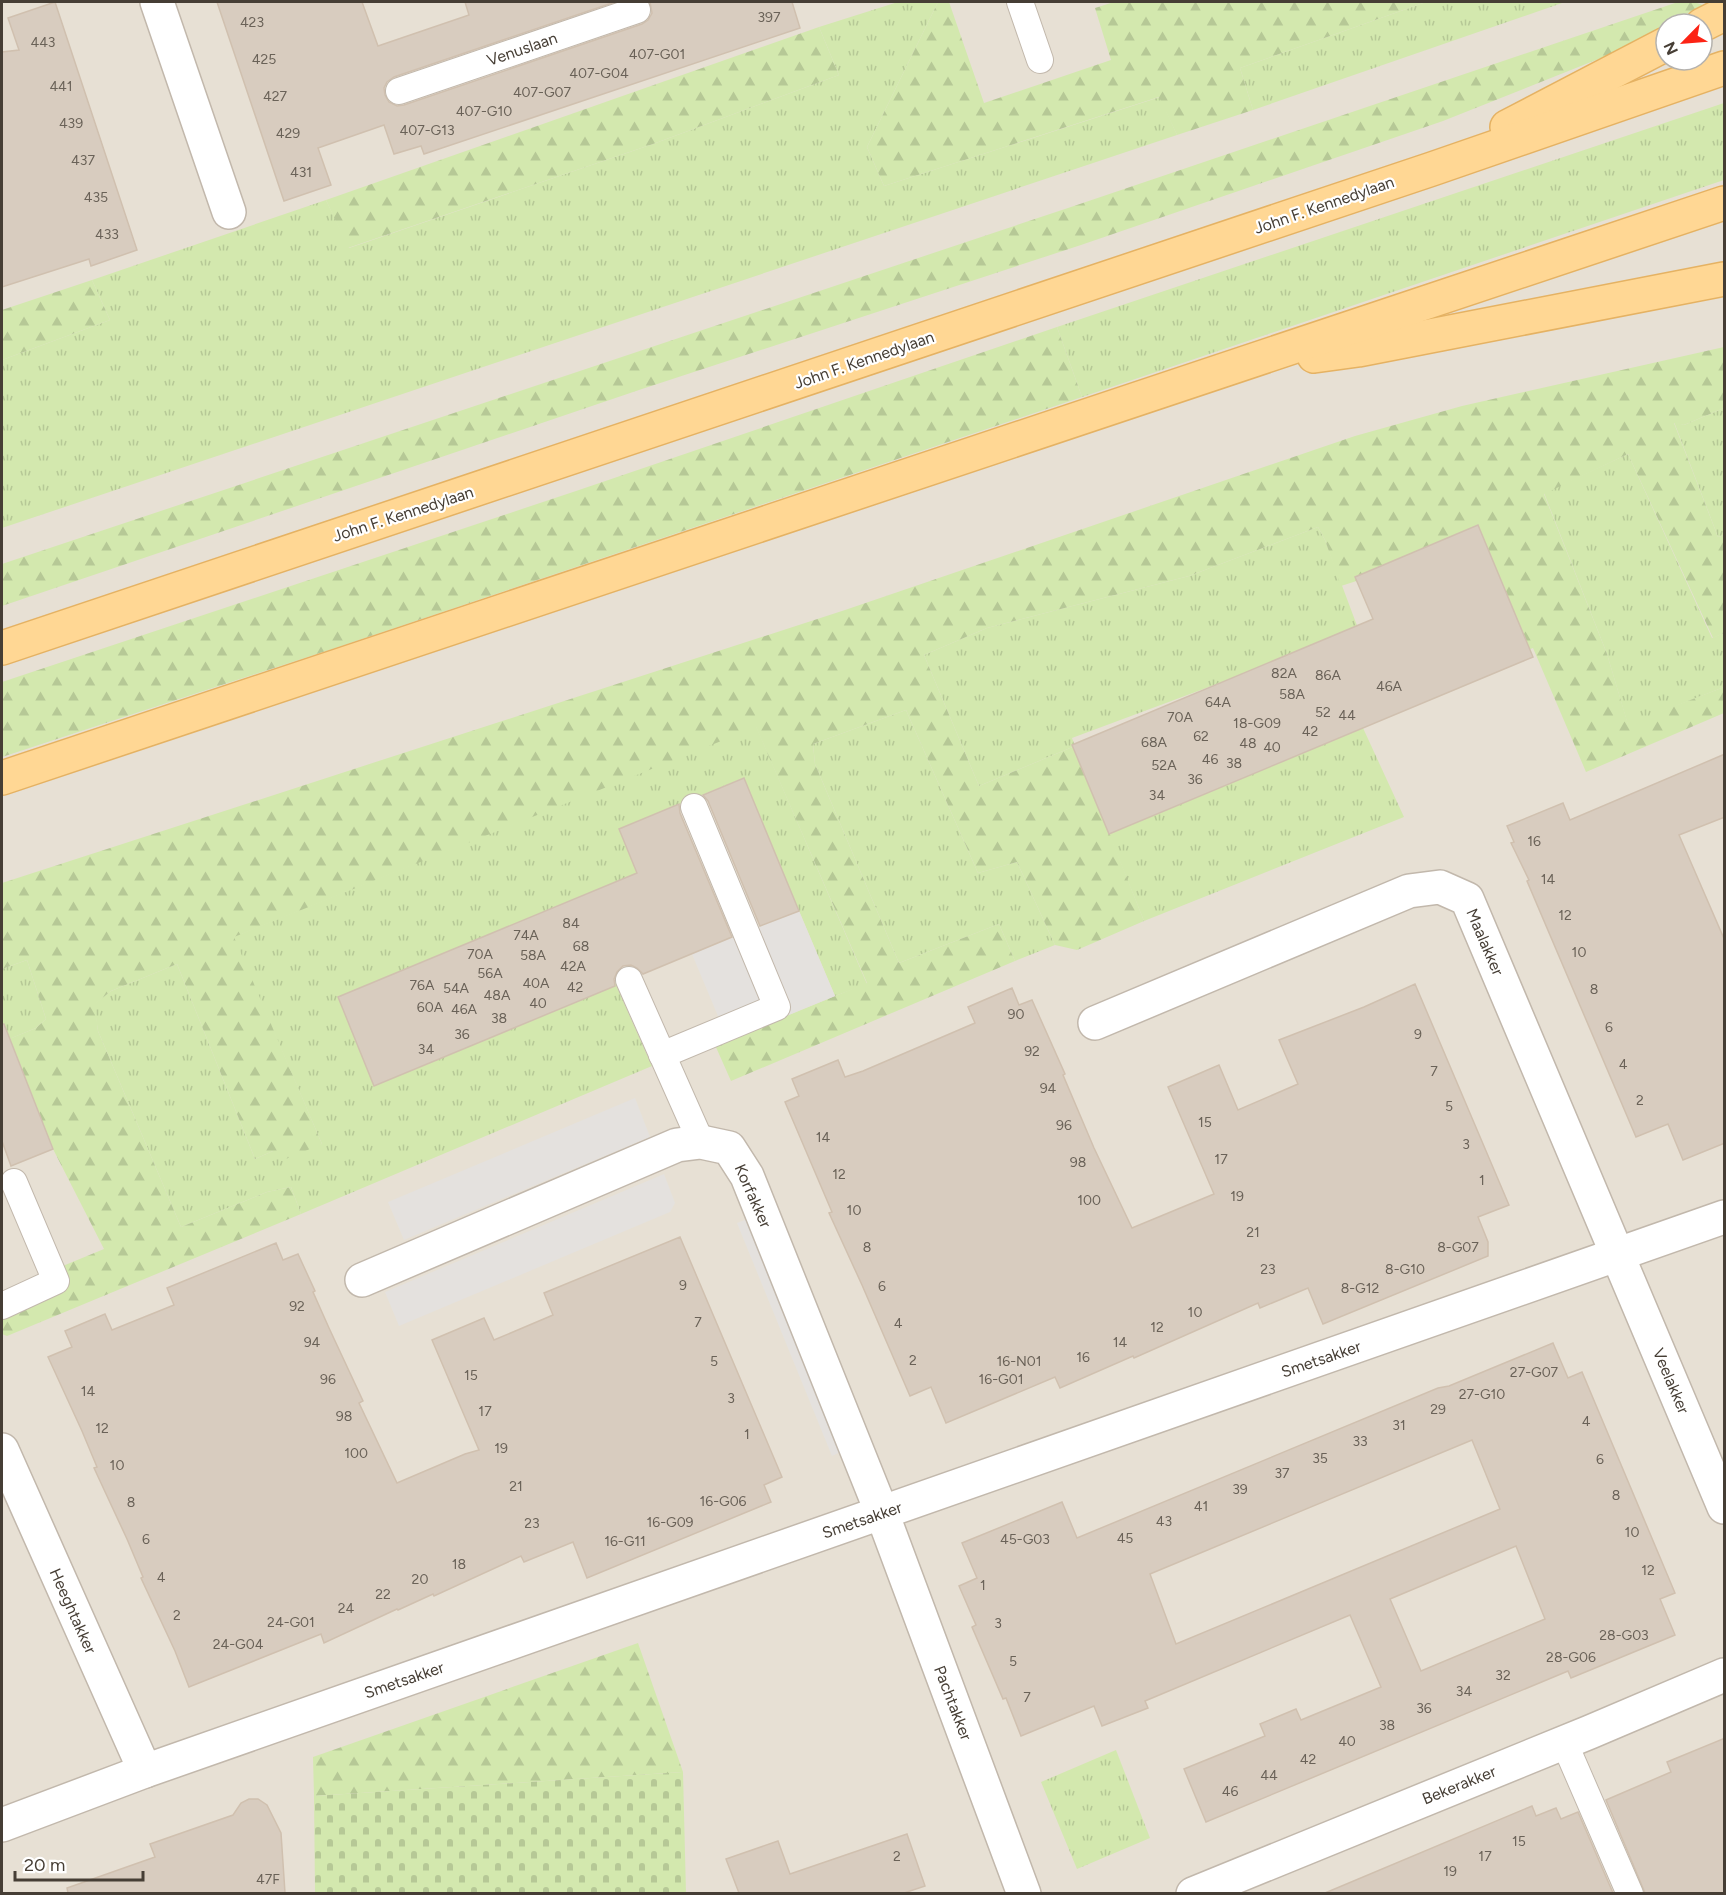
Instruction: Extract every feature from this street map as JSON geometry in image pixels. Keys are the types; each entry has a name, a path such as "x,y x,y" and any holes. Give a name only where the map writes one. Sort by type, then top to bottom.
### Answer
{"main road":[{"path":"1432,169 1529,114 1654,50"},
{"name":"John F. Kennedylaan","path":"2,648 1432,169 1725,68"},
{"path":"2,778 1725,203"},
{"path":"1238,366 1358,350 1725,279"}],"street":[{"path":"157,2 229,212"},
{"name":"Maalakker","path":"1095,1023 1409,891 1440,887 1467,899 1618,1255"},
{"name":"Korfakker","path":"362,1280 677,1145 701,1142 729,1148 747,1176 882,1513"},
{"name":"Smetsakker","path":"2,1825 145,1771 1725,1217"},
{"name":"Veelakker","path":"1618,1255 1725,1507"},
{"name":"Heeghtakker","path":"2,1450 145,1771"},
{"name":"Pachtakker","path":"882,1513 1024,1893"},
{"name":"Bekerakker","path":"1193,1893 1725,1675"}],"lane":[{"name":"Venuslaan","path":"399,91 637,10 634,2"},
{"path":"1020,2 1040,60"},
{"path":"662,1055 777,1007 694,807"},
{"path":"629,980 701,1142"},
{"path":"2,1306 56,1281 14,1182"},
{"path":"1564,1742 1630,1893"}],"shaded area":[{"path":"2,2 1724,2 1724,1893 2,1893"},
{"path":"799,911 835,996 728,1040 692,954"},
{"path":"635,1098 650,1137 404,1240 388,1202"},
{"path":"664,1174 675,1203 670,1212 399,1326 385,1292"},
{"path":"750,1218 845,1450 832,1456 737,1223"}],"green space":[{"path":"898,2 938,2 867,147 884,186 1160,97 1177,135 2,528 2,360 110,320 92,280 326,200 349,248 653,144 839,75 819,27"},
{"path":"938,2 949,2 984,103 1111,60 1095,8 1114,2 1426,2 1240,68 1253,110 1177,135 1159,97 884,186 867,147"},
{"path":"1426,2 1565,2 1253,110 1240,68"},
{"path":"1678,2 1694,2 1703,5 1690,12 1654,12 1654,31 1611,54 1443,121 1081,245 642,389 2,606 2,564"},
{"path":"819,27 839,75 653,144 348,248 326,200"},
{"path":"1724,103 1724,180 1082,397 1057,327"},
{"path":"92,280 110,320 2,360 2,310"},
{"path":"1057,327 1082,397 332,649 2,757 2,682 576,491"},
{"path":"1724,347 1724,408 1684,425 1674,423 1718,537 1724,535 1724,633 1713,638 1628,454 1544,494 1607,654 1628,724 1724,687 1724,713 1586,772 1533,648 1495,663 1446,552 1341,586 1325,540 1318,527 1189,576 987,628 924,655 979,786 1075,746 1144,921 1077,950 1055,945 1017,862 978,873 906,710 813,744 815,764 899,963 999,924 1015,961 731,1081 715,1045 867,983 756,727 234,937 322,1144 281,1161 273,1151 255,1159 177,964 111,991 95,1004 98,1031 181,1227 267,1192 291,1187 301,1214 7,1336 2,1334 2,1291 104,1249 53,1149 9,1039 36,1028 46,1019 27,960 2,969 2,883 845,610 1355,436 1462,406"},
{"path":"1724,408 1724,535 1718,537 1674,422 1684,425"},
{"path":"1628,454 1712,638 1724,633 1724,687 1628,725 1607,654 1544,493"},
{"path":"1318,527 1359,631 1072,738 1075,746 979,786 924,655 987,628 1189,576"},
{"path":"906,710 978,873 1017,862 1055,945 1015,961 999,924 899,963 815,764 813,744"},
{"path":"756,726 867,984 835,996 743,778 620,829 637,873 338,997 374,1085 614,980 652,1066 301,1214 291,1187 267,1192 181,1227 98,1031 94,1004 111,991 177,964 255,1159 273,1151 322,1144 233,937"},
{"path":"1363,728 1404,817 1144,921 1109,834"},
{"path":"27,960 46,1019 36,1028 2,1042 2,969"},
{"path":"638,1643 683,1772 314,1796 313,1757"},
{"path":"1116,1750 1150,1838 1077,1869 1041,1782"},
{"path":"683,1772 686,1893 315,1893 314,1796"}],"building":[{"path":"55,2 137,250 91,266 89,259 2,287 2,52 19,50 8,18"},
{"path":"217,2 362,2 378,46 469,15 465,2 615,2 394,77 387,82 384,88 389,102 397,106 642,24 652,13 650,2 792,2 800,28 424,154 421,146 394,154 384,125 318,148 331,185 284,201"},
{"path":"1478,525 1533,657 1109,834 1072,745 1373,619 1355,577"},
{"path":"1725,754 1725,817 1679,835 1725,941 1725,1143 1683,1160 1668,1124 1636,1137 1527,881 1529,880 1511,843 1514,842 1507,826 1563,803 1570,820"},
{"path":"744,778 799,911 760,926 708,801 703,795"},
{"path":"679,804 680,813 732,937 643,974 631,965 623,966 614,979 615,986 374,1086 338,997 637,873 619,829"},
{"path":"1415,984 1509,1205 1478,1217 1488,1242 1488,1256 1323,1324 1308,1288 1260,1308 1258,1303 1060,1388 1055,1377 946,1423 931,1387 910,1396 829,1213 832,1212 785,1102 799,1096 792,1079 838,1060 845,1077 863,1071 975,1023 968,1007 1012,988 1019,1005 1032,1000 1065,1074 1063,1075 1094,1148 1132,1228 1214,1194 1168,1087 1219,1065 1238,1110 1298,1084 1279,1040 1364,1007"},
{"path":"2,1024 4,1024 53,1149 11,1166 2,1141"},
{"path":"680,1237 782,1477 764,1485 771,1502 587,1578 573,1542 524,1562 521,1556 324,1643 321,1634 189,1687 141,1578 143,1577 127,1539 94,1468 97,1467 82,1431 48,1357 72,1347 65,1331 105,1314 112,1330 174,1305 167,1288 276,1243 283,1260 298,1254 363,1401 359,1403 397,1483 479,1450 432,1340 484,1318 494,1340 553,1315 544,1293"},
{"path":"1553,1343 1568,1378 1582,1372 1675,1593 1660,1599 1675,1635 1571,1678 1568,1671 1206,1822 1184,1769 1265,1736 1260,1724 1296,1709 1301,1720 1381,1687 1350,1615 1145,1701 1148,1708 1102,1726 1094,1706 1021,1736 1006,1698 1003,1699 972,1627 976,1625 959,1586 977,1578 962,1543 1062,1502 1077,1538 1438,1388 1449,1386","holes":["1472,1440 1500,1509 1176,1644 1150,1574","1516,1546 1545,1619 1421,1671 1390,1599"]},
{"path":"1725,1738 1725,1893 1645,1893 1606,1800 1671,1772 1667,1762"},
{"path":"249,1799 258,1799 267,1805 281,1833 285,1893 68,1893 67,1888 155,1857 150,1844 233,1815 241,1803"},
{"path":"1532,1806 1536,1816 1556,1808 1561,1819 1578,1812 1613,1893 1325,1893"},
{"path":"907,1834 925,1886 904,1893 739,1893 726,1859 778,1841 790,1874"}]}
